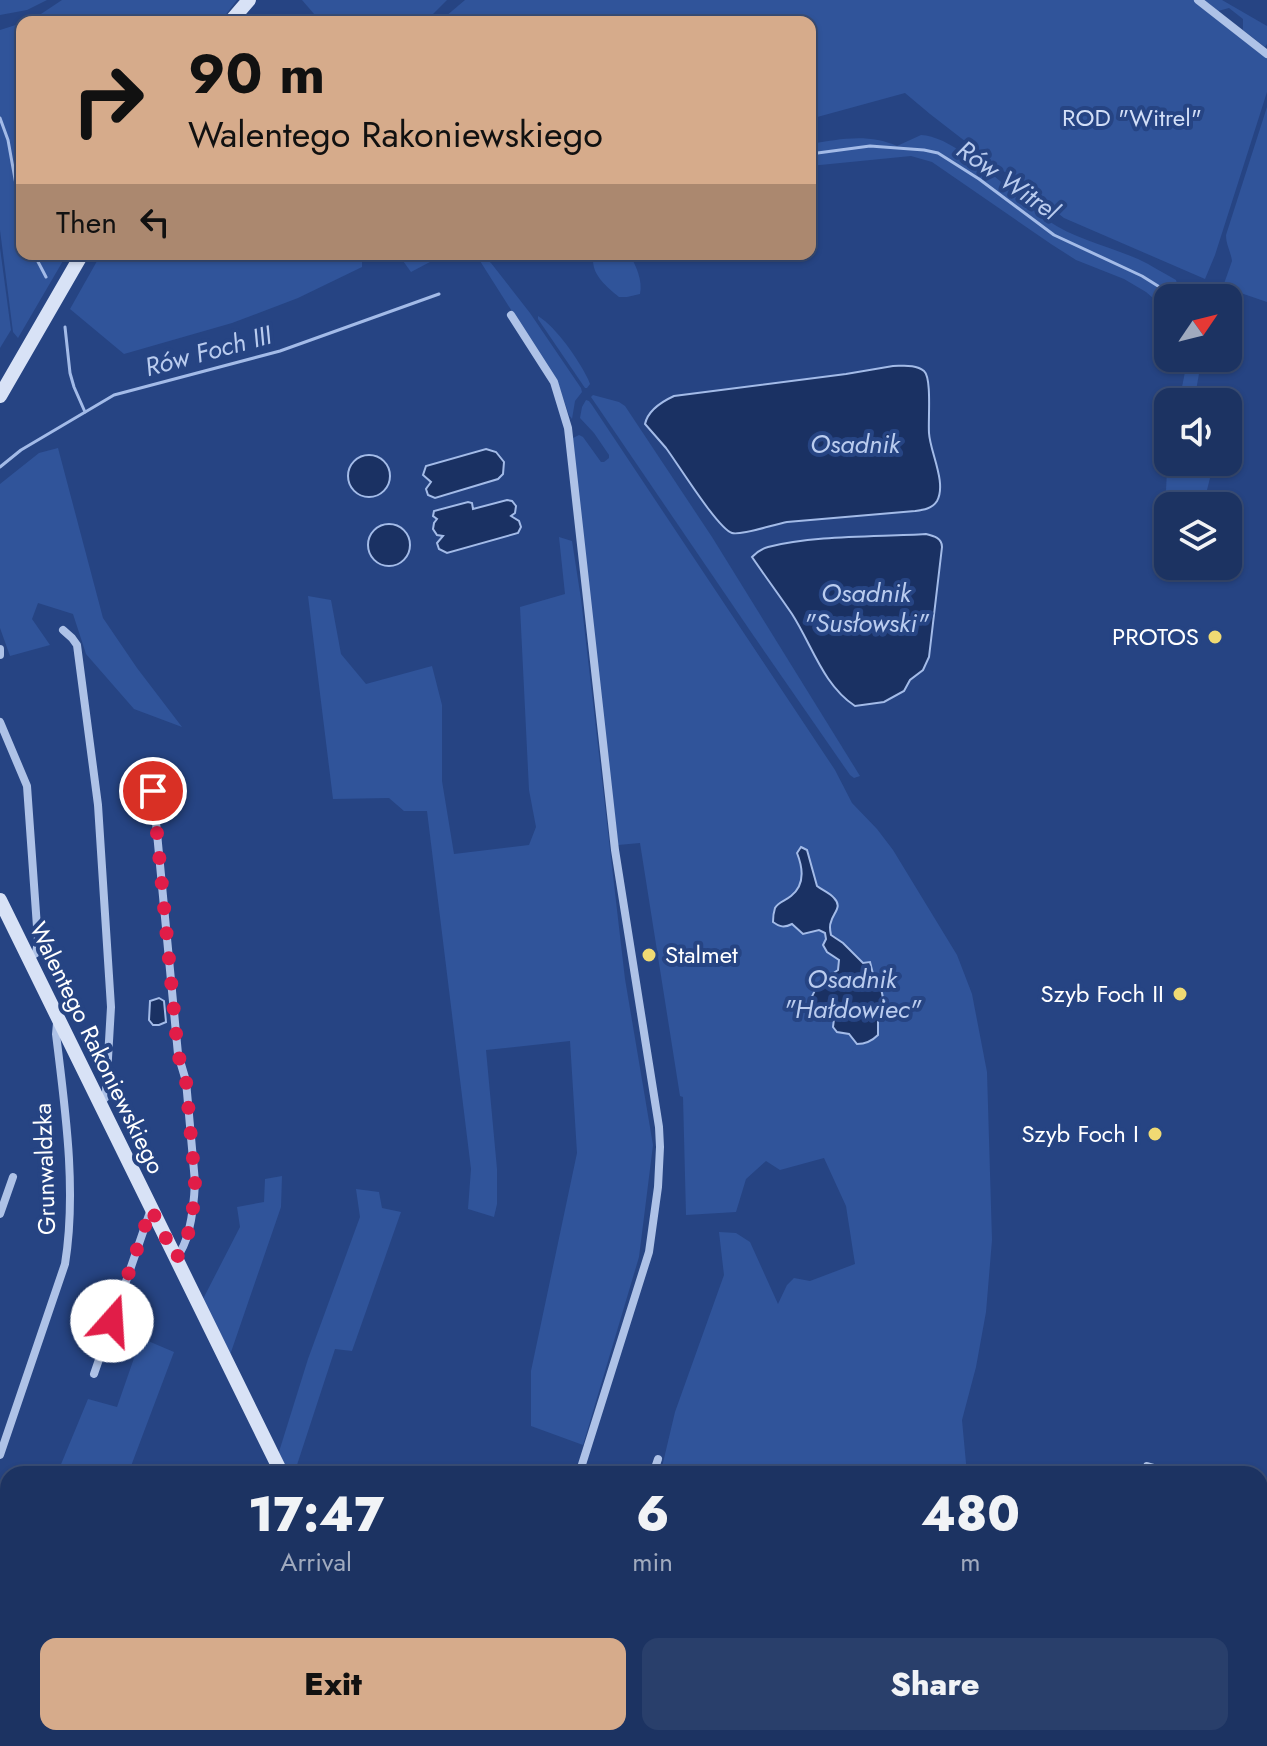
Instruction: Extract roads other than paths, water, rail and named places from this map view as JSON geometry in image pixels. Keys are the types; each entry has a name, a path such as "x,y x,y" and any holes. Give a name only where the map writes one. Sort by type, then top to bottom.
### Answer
{"street":[{"path":"235,16 249,0"},
{"path":"1198,0 1267,54"},
{"path":"0,396 79,260"},
{"path":"511,315 554,382 568,428 615,850 659,1127 658,1187 649,1252 582,1466"},
{"path":"63,630 77,645 98,805 111,1007 106,1092 100,1103"},
{"path":"0,722 27,786 38,941 36,953 28,958"},
{"path":"153,791 176,1040 186,1081 195,1182 186,1242 176,1258"},
{"name":"Walentego Rakoniewskiego","path":"0,900 278,1466"},
{"name":"Grunwaldzka","path":"0,1455 65,1264 69,1235 68,1154 56,1015"},
{"path":"0,1214 13,1177"},
{"path":"94,1374 151,1209"},
{"path":"656,1466 658,1459"}],"water":[{"name":"Osadnik","path":"893,366 921,369 928,382 929,433 940,494 933,506 924,510 787,522 732,533 717,520 645,424 656,407 674,396"},
{"path":"486,449 496,452 504,462 503,474 498,479 435,498 428,495 426,489 431,482 423,475 426,466"},
{"path":"369,455 384,461 390,476 384,491 369,497 354,491 348,476 354,461"},
{"path":"507,500 516,506 511,516 519,521 521,527 518,533 447,553 439,549 437,543 443,536 437,535 433,529 437,519 433,516 434,511 468,502 472,503 473,509"},
{"path":"389,524 404,530 410,545 404,560 389,566 374,560 368,545 374,530"},
{"name":"Osadnik \"Susłowski\"","path":"926,534 939,539 942,544 929,657 923,670 910,680 904,691 884,702 855,706 826,676 792,614 752,557 768,547 805,540"},
{"name":"Osadnik \"Hałdowiec\"","path":"801,847 807,850 817,886 837,901 837,910 830,925 831,935 863,963 870,962 874,978 881,988 884,1003 878,1020 878,1035 866,1043 857,1044 849,1034 837,1032 831,1012 818,1016 811,1007 812,996 825,975 838,970 839,960 823,945 825,933 819,930 803,934 792,924 782,926 773,922 776,906 796,892 801,882 797,853"},
{"path":"159,998 164,1001 166,1022 153,1025 149,1020 150,1001"}],"waterway":[{"path":"0,118 8,140 16,185"},
{"name":"Rów Witrel","path":"816,153 870,146 938,153 979,179 1054,235 1155,284"},
{"path":"37,260 46,277"},
{"name":"Rów Foch III","path":"0,467 21,450 114,395 280,351 439,294"},
{"path":"65,327 70,373 85,412"}],"place":[{"name":"PROTOS","path":"1215,637"},
{"name":"Stalmet","path":"649,955"},
{"name":"Szyb Foch II","path":"1180,994"},
{"name":"Szyb Foch I","path":"1155,1134"}],"park label":[{"name":"ROD \"Witrel\"","path":"1132,118"}]}
